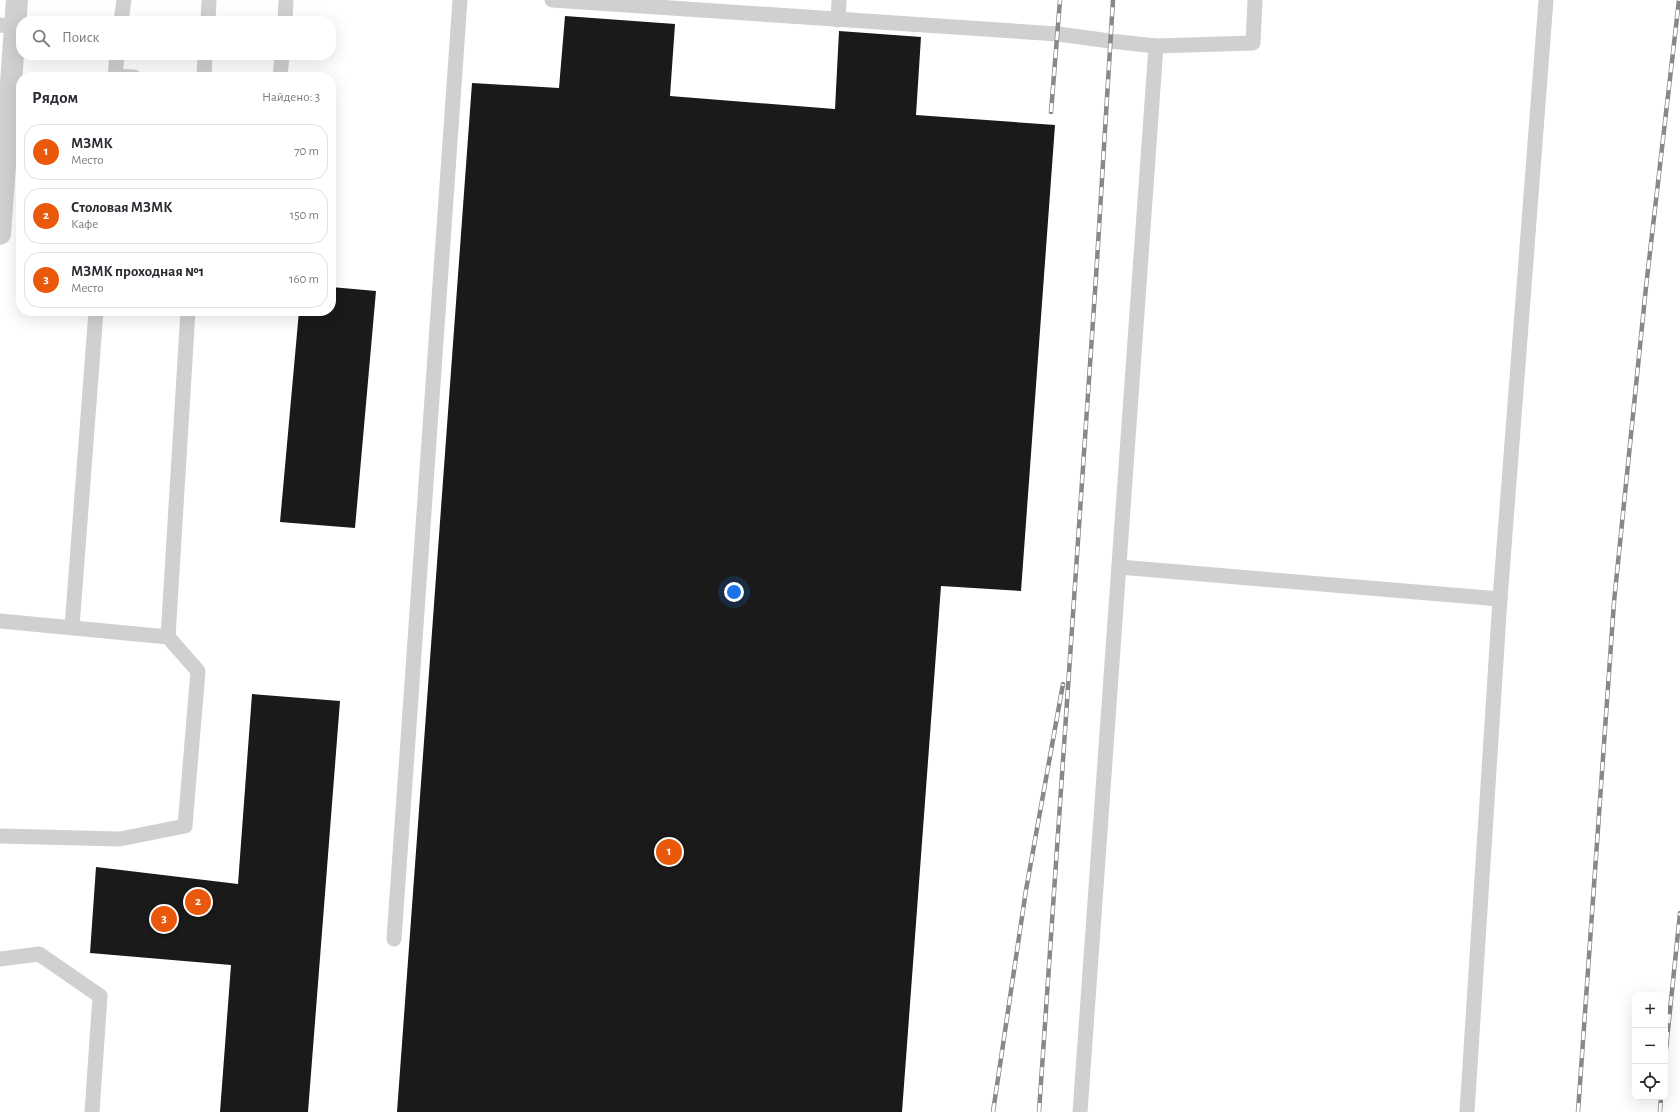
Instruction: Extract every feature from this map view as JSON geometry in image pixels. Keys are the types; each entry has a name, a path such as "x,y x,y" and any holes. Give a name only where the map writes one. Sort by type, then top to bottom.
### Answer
{"street":[{"path":"0,234 7,26 17,0"}],"lane":[{"path":"122,16 124,0"},
{"path":"208,16 210,0"},
{"path":"284,16 286,0"},
{"path":"394,939 460,0"},
{"path":"552,0 1058,34 1156,46 1252,44 1255,0"},
{"path":"838,20 839,0"},
{"path":"1466,1112 1500,599 1546,0"},
{"path":"1080,1112 1156,46"},
{"path":"115,72 117,60"},
{"path":"204,72 206,60"},
{"path":"280,72 282,60"},
{"path":"72,627 96,316"},
{"path":"168,637 188,316"},
{"path":"1119,567 1500,599"},
{"path":"0,621 168,637 198,671 185,826 120,840 0,836"},
{"path":"0,959 39,954 100,996 92,1112"}],"building":[{"path":"565,16 675,24 670,96 835,109 839,31 921,37 916,115 1055,125 1021,591 941,586 902,1112 397,1112 472,83 559,88"},
{"path":"336,287 376,291 355,528 280,522 299,316 336,316"},
{"path":"252,694 340,701 308,1112 220,1112 231,965 90,953 96,867 238,884"}],"railway":[{"path":"1051,112 1060,0"},
{"path":"1039,1112 1096,277 1113,0"},
{"path":"1578,1112 1614,602 1646,287 1679,0"},
{"path":"993,1112 1026,890 1063,684"},
{"path":"1668,1030 1680,913"},
{"path":"1660,1112 1661,1100"}],"place":[{"name":"МЗМК","path":"669,852"},
{"name":"Столовая МЗМК","path":"198,902"},
{"name":"МЗМК проходная №1","path":"164,919"}]}
